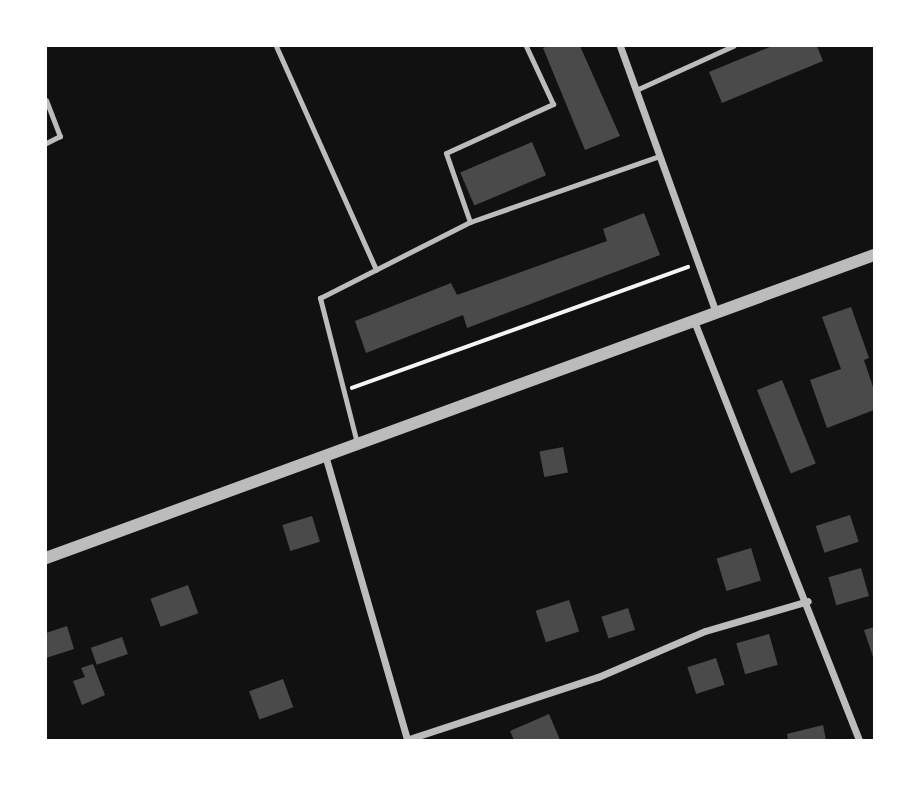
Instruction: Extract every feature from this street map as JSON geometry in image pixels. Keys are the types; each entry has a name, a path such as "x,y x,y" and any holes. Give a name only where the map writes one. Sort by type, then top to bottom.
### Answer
{"street":[{"path":"620,46 716,313"},
{"path":"46,558 874,255"},
{"path":"694,321 808,601 859,740"},
{"path":"325,455 407,740 598,677 705,631 808,601"}],"lane":[{"path":"276,46 376,270"},
{"path":"470,222 446,153 554,104 526,46"},
{"path":"636,90 733,46"},
{"path":"46,100 60,136 46,143"},
{"path":"358,443 320,299 470,222 660,156"}],"path":[{"path":"344,391 698,264"}],"building":[{"path":"580,46 620,136 585,150 543,48"},
{"path":"772,46 817,46 823,61 722,103 709,72"},
{"path":"532,142 546,175 474,206 460,172"},
{"path":"644,213 660,255 467,328 463,315 366,353 355,321 451,283 457,295 607,241 603,229"},
{"path":"851,307 869,358 864,360 874,390 874,410 827,428 810,380 841,369 822,317"},
{"path":"782,380 816,463 791,474 757,390"},
{"path":"563,447 568,473 544,477 539,452"},
{"path":"850,515 859,542 824,553 816,526"},
{"path":"312,516 320,542 290,551 282,525"},
{"path":"751,548 761,581 727,591 717,559"},
{"path":"861,568 869,596 836,605 828,577"},
{"path":"188,585 198,613 161,627 150,599"},
{"path":"569,600 579,631 546,642 536,611"},
{"path":"628,608 635,630 608,639 601,617"},
{"path":"67,626 74,649 46,658 46,633"},
{"path":"874,627 874,660 864,630"},
{"path":"769,634 778,665 745,674 736,643"},
{"path":"122,637 128,654 97,665 91,648"},
{"path":"716,658 725,685 696,694 687,667"},
{"path":"93,664 105,695 82,705 73,681 85,677 81,668"},
{"path":"283,679 293,707 259,720 249,691"},
{"path":"549,714 560,740 514,740 510,731"},
{"path":"823,725 826,740 788,740 787,734"}]}
